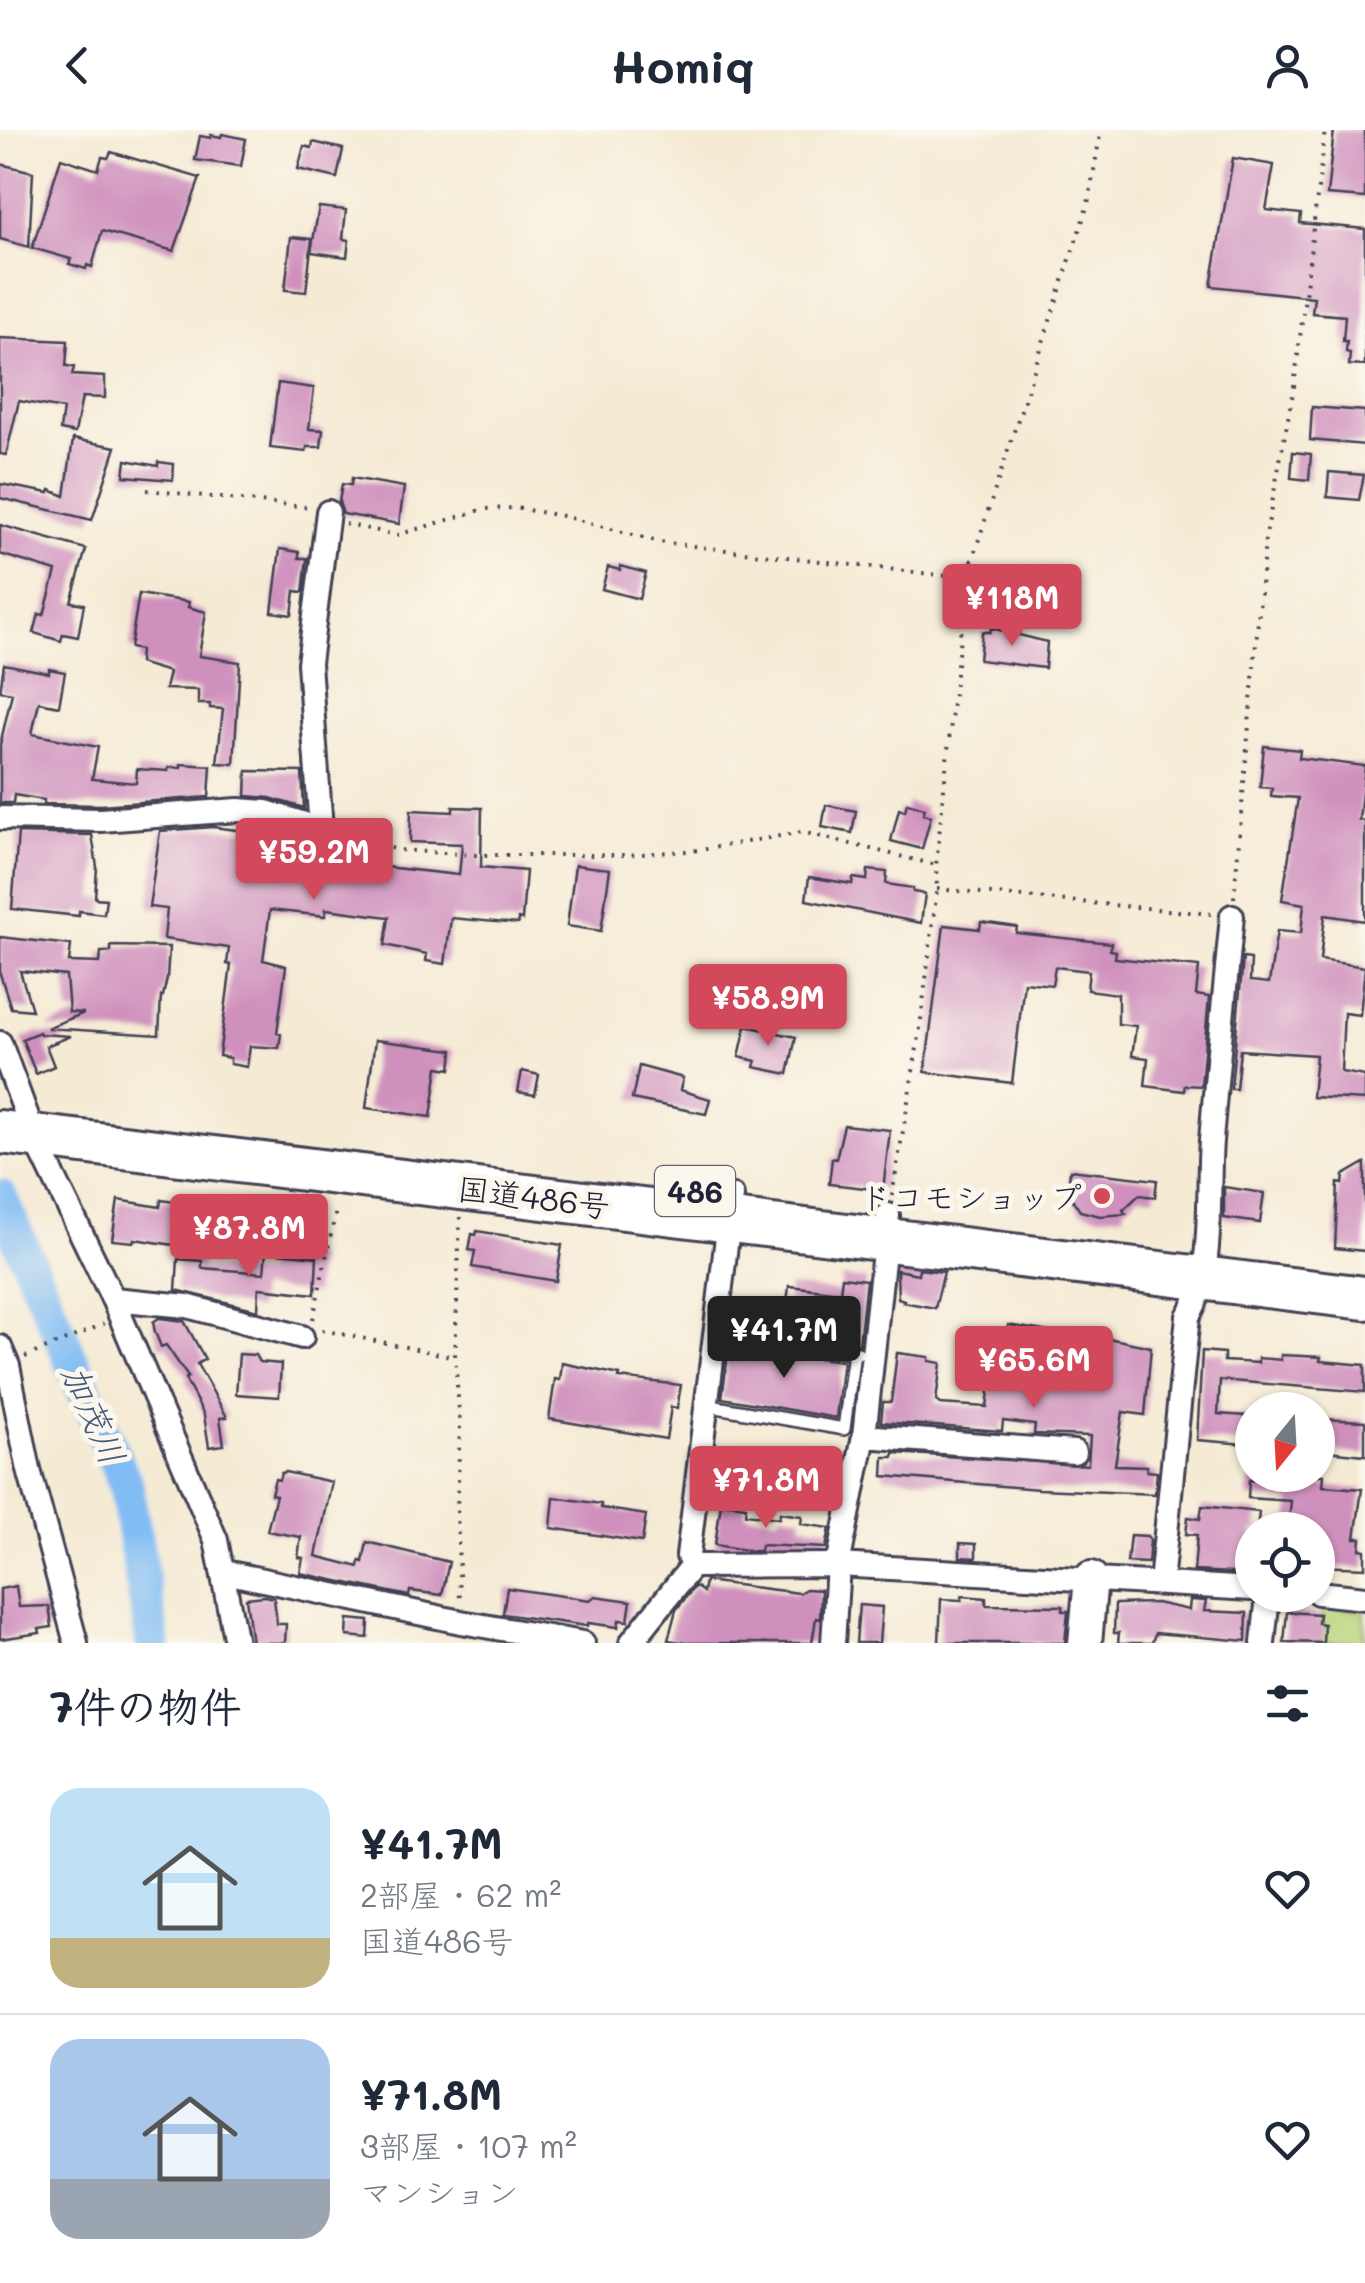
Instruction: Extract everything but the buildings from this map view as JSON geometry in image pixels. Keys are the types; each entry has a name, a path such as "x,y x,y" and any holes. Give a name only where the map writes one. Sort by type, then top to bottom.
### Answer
{"highway":[{"name":"国道486号","path":"15,1122 344,1175 730,1208"},
{"name":"国道486号","path":"15,1122 1203,1266 1365,1298"},
{"name":"国道486号","path":"1203,1266 1365,1271"}],"street":[{"path":"0,818 101,820 238,810 266,812 321,829 309,663 328,512"},
{"path":"1162,1583 1188,1316 1198,1302 1203,1266 1210,1144 1232,916"},
{"path":"0,1044 15,1122 113,1299 216,1540 236,1643"},
{"path":"692,1566 688,1556 730,1208"},
{"path":"833,1643 838,1565 864,1436 864,1354 888,1227"},
{"path":"113,1299 187,1306 302,1336"},
{"path":"10,1353 11,1434 76,1643"},
{"path":"864,1436 1074,1452"},
{"path":"692,1566 838,1565 1235,1587"},
{"path":"632,1643 692,1566"},
{"path":"225,1572 461,1632 582,1643"},
{"path":"1085,1643 1091,1578"},
{"path":"1335,1595 1365,1598"},
{"path":"1263,1643 1266,1612"}],"lane":[{"path":"705,1405 844,1428 864,1354 714,1334"}],"path":[{"path":"888,1227 919,1036 937,889 936,866 966,578 1088,204 1101,130"},
{"path":"937,889 1232,916 1265,540 1294,387 1324,130"},
{"path":"147,490 318,508 338,523 396,534 485,509 515,508 563,516 659,542 966,578"},
{"path":"321,829 398,850 475,855 700,850 802,832 936,866"},
{"path":"344,1175 309,1328 455,1357"},
{"path":"461,1632 457,1509 460,1424 455,1357 462,1187"},
{"path":"10,1353 103,1324"}],"green space":[{"path":"1335,1606 1365,1610 1365,1643 1319,1643 1323,1612 1335,1612"}],"waterway":[{"name":"加茂川","path":"0,1197 126,1485 153,1643"}],"place":[{"name":"ドコモショップ","path":"1102,1196"}]}
